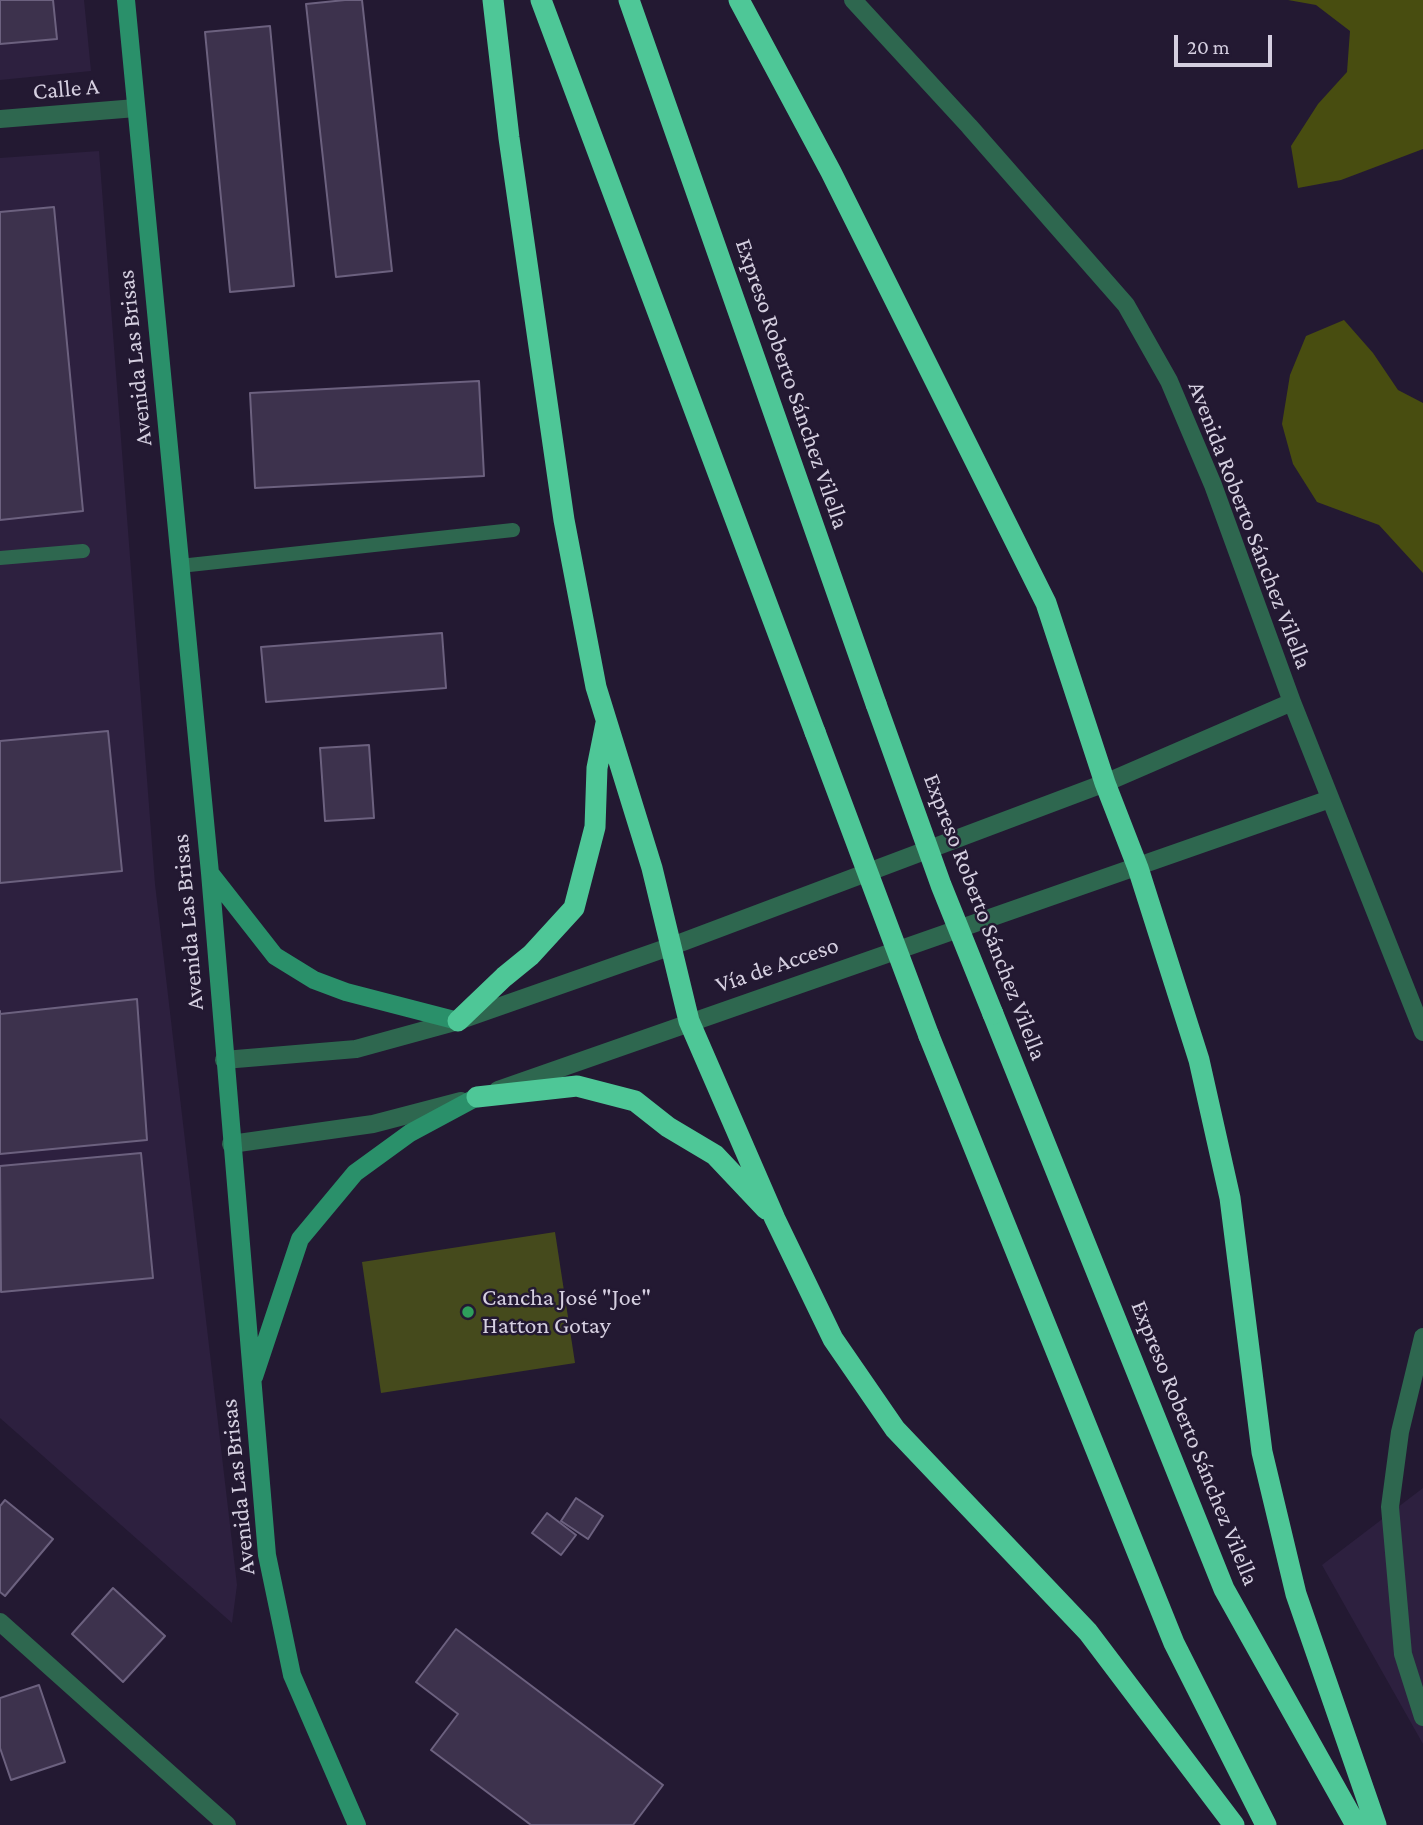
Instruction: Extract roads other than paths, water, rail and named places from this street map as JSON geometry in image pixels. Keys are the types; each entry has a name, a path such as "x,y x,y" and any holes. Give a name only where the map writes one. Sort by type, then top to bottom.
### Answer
{"highway":[{"path":"493,0 509,138 564,520 596,687 652,868 689,1021 775,1219 833,1339 895,1429 1088,1632 1234,1825"},
{"path":"541,0 929,1036 1174,1643 1266,1825"},
{"name":"Expreso Roberto Sánchez Vilella","path":"629,0 941,885 1224,1589 1356,1825"},
{"path":"739,0 831,172 1046,603 1105,783 1138,868 1199,1060 1230,1198 1262,1452 1296,1594 1376,1825"},
{"path":"458,1021 504,976 531,955 574,908 595,827 597,768 606,721"},
{"path":"477,1097 577,1086 635,1101 668,1127 715,1156 775,1219"}],"street":[{"name":"Avenida Las Brisas","path":"126,0 210,873 267,1555 292,1675 357,1825"},
{"name":"Avenida Roberto Sánchez Vilella","path":"853,0 969,126 1126,305 1169,381 1213,485 1292,702 1423,1032"},
{"name":"Calle A","path":"0,119 136,108"},
{"path":"224,1060 356,1049 458,1021 672,946 1105,783 1292,702"},
{"name":"Vía de Acceso","path":"231,1144 373,1124 477,1097 1330,799"},
{"path":"210,873 275,956 314,979 346,992 458,1021"},
{"path":"252,1384 300,1240 355,1173 410,1133 477,1097"},
{"path":"1423,1338 1400,1432 1390,1507 1403,1654 1423,1717"},
{"path":"0,1622 227,1825"}],"lane":[{"path":"180,566 513,530"},
{"path":"0,558 83,551"}],"place":[{"name":"Cancha José \"Joe\" Hatton Gotay","path":"468,1312"}]}
